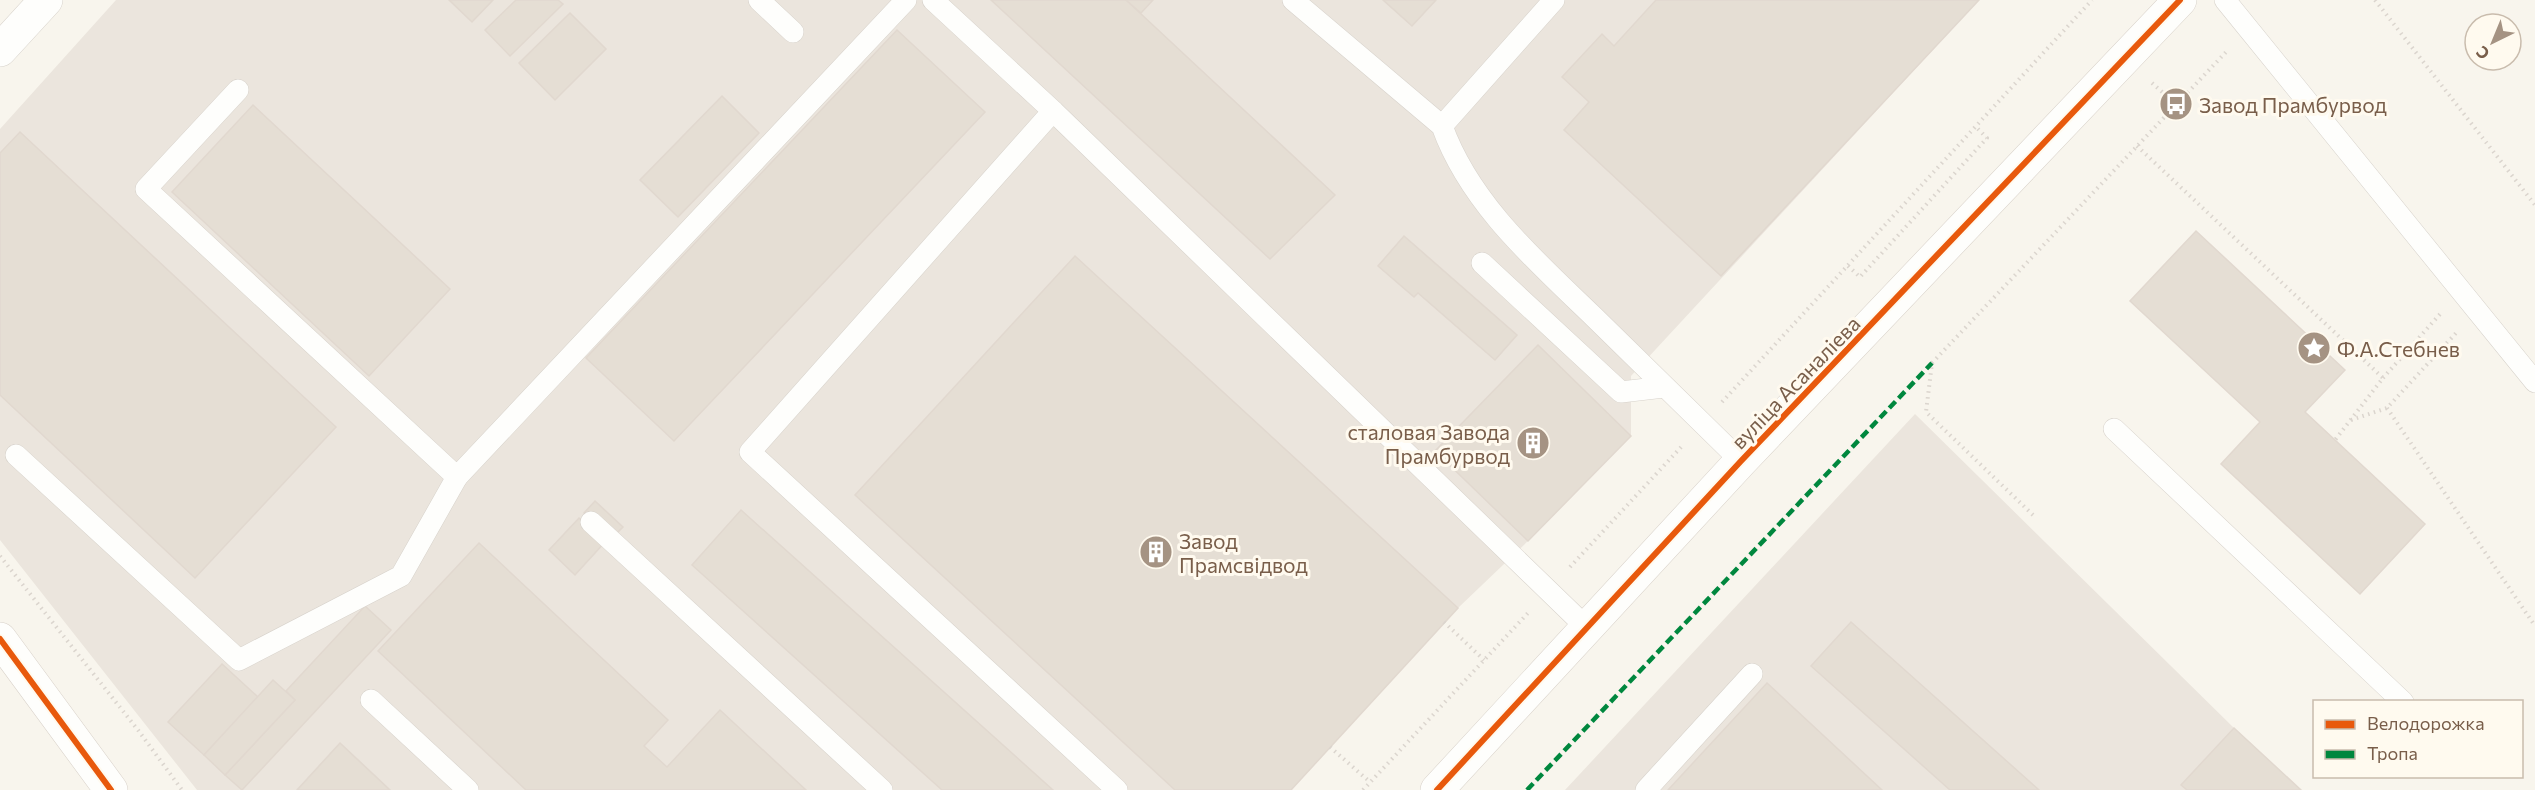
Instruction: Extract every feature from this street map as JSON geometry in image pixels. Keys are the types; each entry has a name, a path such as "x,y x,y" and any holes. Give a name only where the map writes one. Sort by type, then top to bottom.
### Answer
{"street":[{"path":"0,50 46,0"},
{"name":"вуліца Асаналіева","path":"1437,790 1741,461 2180,0"},
{"path":"0,639 111,790"}],"lane":[{"path":"759,0 793,32"},
{"path":"16,455 239,660 401,576 457,477 906,0"},
{"path":"933,0 1053,111 1587,628"},
{"path":"1293,0 1442,126 1451,152 1483,202 1535,260 1741,461"},
{"path":"1442,126 1554,0"},
{"path":"2225,0 2535,382"},
{"path":"238,90 146,189 457,477"},
{"path":"1053,111 750,452 1117,790"},
{"path":"1482,263 1621,392 1664,387"},
{"path":"2114,429 2401,700"},
{"path":"591,522 882,790"},
{"path":"1646,790 1752,674"},
{"path":"371,700 468,790"}],"path":[{"path":"1363,790 2092,0"},
{"path":"2375,0 2535,205"},
{"path":"2033,515 1926,412 1932,363 2248,29"},
{"path":"1848,266 1860,277 1988,138 1976,127"},
{"path":"2137,146 2383,378"},
{"path":"2335,440 2383,378 2461,291"},
{"path":"2349,421 2386,408 2477,310"},
{"path":"2386,408 2535,626"},
{"path":"0,556 138,730 182,790"},
{"path":"1444,622 1484,660"},
{"path":"1330,747 1370,782"}],"shaded area":[{"path":"116,0 1979,0 1631,376 1631,436 1528,541 1458,608 1291,790 197,790 0,540 0,129"},
{"path":"1915,414 2234,728 2301,790 1565,790"}],"building":[{"path":"449,0 493,0 472,22"},
{"path":"516,0 558,0 563,4 510,56 485,30"},
{"path":"991,0 1126,0 1335,195 1270,259"},
{"path":"1126,0 1153,0 1141,13"},
{"path":"1383,0 1436,0 1412,26"},
{"path":"1656,0 1979,0 1721,276 1564,130 1589,102 1562,77 1602,34 1614,46"},
{"path":"570,13 606,49 555,100 519,63"},
{"path":"897,30 985,112 674,441 586,358"},
{"path":"722,96 759,133 678,217 640,180"},
{"path":"253,105 450,289 369,376 172,192"},
{"path":"20,132 336,427 195,578 0,395 0,153"},
{"path":"2196,231 2345,370 2305,412 2425,524 2360,594 2221,464 2260,422 2130,301"},
{"path":"1404,236 1517,335 1495,360 1418,293 1414,297 1378,266"},
{"name":"Завод Прамсвідвод","path":"1075,256 1458,608 1291,790 1175,790 855,495"},
{"name":"сталовая Завода Прамбурвод","path":"1538,345 1631,436 1528,541 1435,451"},
{"path":"595,501 623,527 611,539 584,513"},
{"path":"741,510 1053,790 942,790 692,565"},
{"path":"579,518 605,542 575,575 549,550"},
{"path":"479,543 668,720 644,746 667,767 720,710 806,790 526,790 378,651"},
{"path":"365,606 391,630 242,790 225,775 295,700 286,691"},
{"path":"1851,622 2039,790 1950,790 1811,666"},
{"path":"222,664 258,697 204,755 168,722"},
{"path":"273,680 295,700 225,775 204,755"},
{"path":"1767,683 1882,790 1668,790"},
{"path":"2234,728 2301,790 2187,790 2181,785"},
{"path":"340,743 390,790 297,790"}],"marked path":[{"path":"1527,790 1932,363"}],"cycle path":[{"path":"1437,790 1741,461 2180,0"},
{"path":"0,639 111,790"}],"place":[{"name":"Завод Прамбурвод","path":"2176,104"},
{"name":"Ф.А.Стебнев","path":"2314,348"},
{"name":"сталовая Завода Прамбурвод","path":"1533,443"},
{"name":"Завод Прамсвідвод","path":"1156,552"}]}
